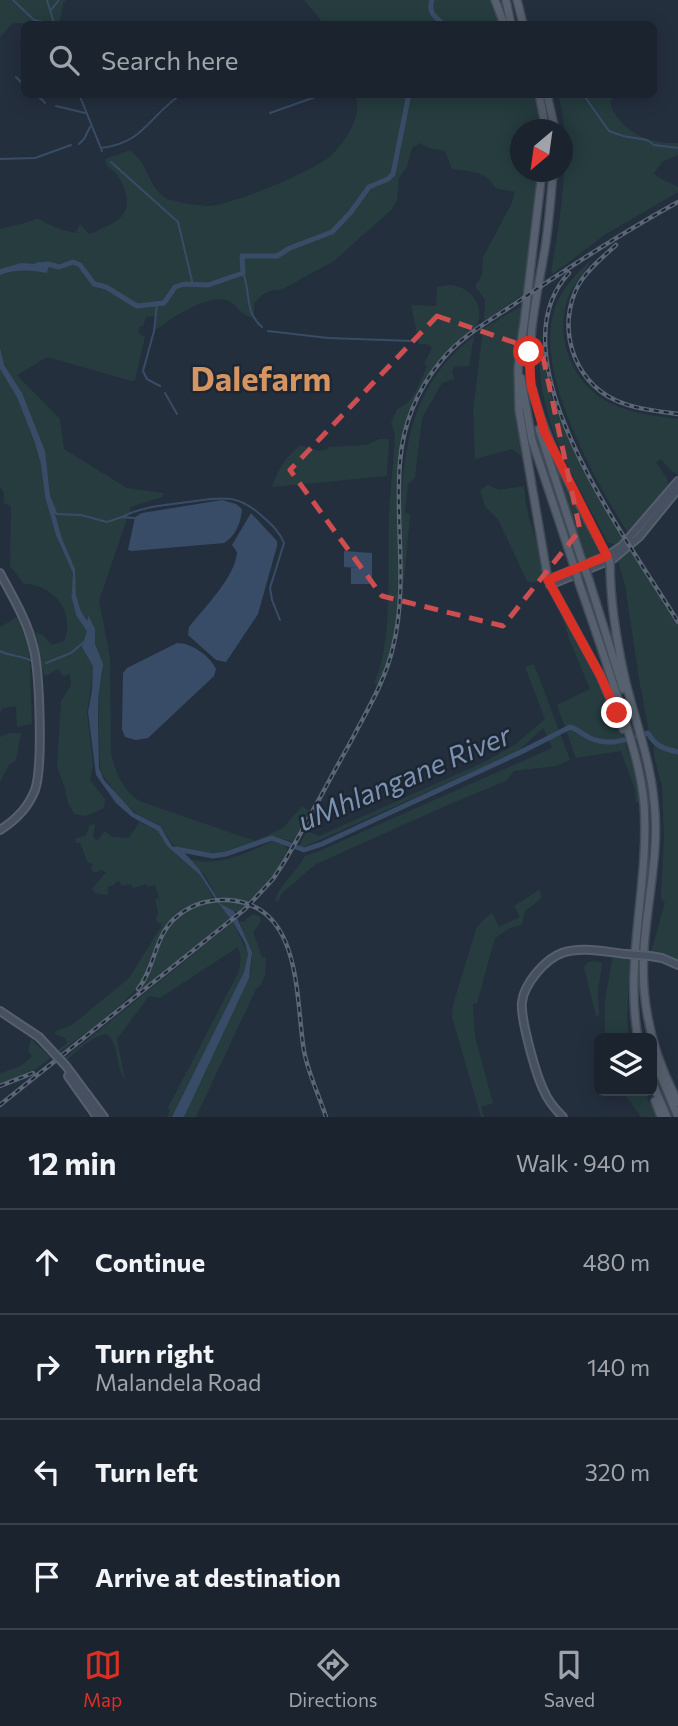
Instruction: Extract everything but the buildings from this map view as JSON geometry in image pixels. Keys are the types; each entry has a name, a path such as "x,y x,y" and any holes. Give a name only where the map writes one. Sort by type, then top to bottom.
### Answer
{"main road":[{"path":"495,0 503,21"},
{"path":"506,0 510,21"},
{"path":"515,0 520,21"},
{"path":"540,98 544,119"},
{"path":"549,98 554,119"},
{"path":"541,182 518,368 519,410 549,583 597,668 632,747"},
{"path":"552,182 545,248 531,326 531,385 541,438 645,755 656,819 644,949 644,994 656,1050 678,1102"},
{"path":"523,329 521,375 527,418 612,681 636,759 642,789 645,830 633,975 637,1033"},
{"path":"531,385 551,448 609,559 622,664 639,734"},
{"path":"645,755 653,827 641,960 642,1001 647,1033"},
{"path":"657,1065 678,1117"},
{"path":"657,1095 667,1117"},
{"path":"655,1096 661,1117"}],"street":[{"path":"609,559 627,542 678,481"},
{"path":"549,583 609,559 639,537 678,489"},
{"path":"0,573 34,647 39,730 38,772 34,791 17,818 0,830"},
{"path":"563,1117 548,1100 542,1087 523,1018 524,994 548,961 560,954 583,950 650,956 667,959 678,965"},
{"path":"0,1013 38,1038 104,1117"},
{"path":"64,1067 97,1117"}],"highlighted area":[{"path":"437,316 542,352 580,530 503,626 382,596 290,470"}],"green space":[{"path":"0,0 66,0 60,21 13,23 0,37"},
{"path":"304,0 490,0 499,21 322,21"},
{"path":"356,98 534,98 540,119 510,119 510,182 536,182 524,294 484,321 485,300 475,286 482,275 483,257 512,203 515,192 495,188 483,175 452,169 445,151 419,143 412,148 407,167 399,178 397,200 391,210 334,261 281,290 269,291 263,295 254,303 254,315 251,317 229,301 221,299 190,308 154,331 155,316 146,317 138,333 145,337 135,380 132,381 47,357 17,375 60,419 64,449 127,488 164,493 162,497 131,507 99,601 110,657 111,753 125,788 142,802 255,841 283,828 302,806 311,812 293,842 273,836 226,854 214,855 184,850 173,845 159,825 137,814 121,800 100,769 98,698 103,671 93,673 87,712 93,764 90,780 105,799 104,808 86,816 74,814 57,767 61,701 71,685 70,674 63,676 58,669 46,676 44,674 36,632 52,645 64,641 67,620 53,595 35,585 24,584 10,566 11,507 4,503 4,493 0,487 0,229 37,218 76,233 80,224 89,234 114,223 124,212 127,199 123,184 105,159 131,150 165,198 207,206 234,200 271,187 331,156 352,128 357,111"},
{"path":"559,98 613,98 610,102 614,112 620,121 636,134 656,141 678,143 678,155 662,162 654,173 678,187 678,192 606,234 553,274 551,272 564,182 573,182 573,119 562,119"},
{"path":"591,260 567,301 563,332 571,362 588,387 614,405 638,413 678,419 678,474 671,471 661,459 656,462 669,486 629,535 585,457 560,396 553,365 550,337 554,311 569,283"},
{"path":"449,285 463,289 474,298 479,317 475,328 445,353 426,378 404,427 398,469 396,618 387,663 379,685 374,683 380,666 387,625 389,516 395,435 391,423 397,409 408,403 416,391 432,348 427,344 419,344 411,305 436,306 437,287"},
{"path":"523,305 514,384 522,457 513,449 475,459 473,410 483,329"},
{"path":"540,334 548,386 555,409 595,492 624,539 617,545 608,543 558,443 543,391 539,363"},
{"path":"474,336 469,366 454,367 452,371 455,379 442,383 422,418 415,478 408,484 405,512 410,515 402,601 402,492 413,423 426,392 446,362"},
{"path":"379,439 389,439 387,476 272,487 283,464 300,445 318,451 329,447 366,445"},
{"path":"551,453 600,555 586,562"},
{"path":"488,485 499,490 524,486 527,509 542,565 541,580 533,583 527,581 498,519 485,507 480,490"},
{"path":"631,550 678,625 678,961 664,954 651,952 665,903 661,898 664,837 662,786 654,756 654,741 649,732 625,585 618,561"},
{"path":"561,611 587,652 611,703 629,755 640,802 636,803 635,790 621,751 576,758 557,705 590,689 569,639"},
{"path":"17,617 29,647 32,724 17,727 16,706 3,708 0,713 0,627"},
{"path":"534,664 570,760 556,766 514,771 506,781 316,864 282,893 278,902 275,900 305,856 552,748 543,728 517,752 299,847 307,831 319,836 484,762 516,744 545,719 525,667"},
{"path":"21,733 16,760 8,766 0,782 0,737"},
{"path":"139,822 158,831 167,846 200,875 213,897 195,904 173,919 157,943 147,972 138,987 110,1014 59,1053 57,1051 67,1043 65,1038 54,1034 56,1031 72,1025 129,978 161,927 156,921 158,912 155,899 159,898 155,885 147,887 146,884 133,888 131,884 122,886 119,881 108,886 108,895 95,893 92,889 106,872 101,870 94,873 91,869 93,864 88,863 80,843 76,843 75,839 86,835 90,825 95,824 93,837 97,841 105,831 113,837 129,838"},
{"path":"273,841 284,845 289,852 264,889 239,913 221,904 206,877 190,859 211,862 222,860"},
{"path":"539,890 542,898 525,911 522,924 495,938 477,1003 473,1004 475,1037 493,1103 481,1107 484,1117 481,1117 452,1017 453,1005 476,929 492,913 499,927 520,917 514,906"},
{"path":"216,900 230,918 131,999 148,976 170,925 186,912"},
{"path":"254,914 260,917 261,922 253,932 262,957 266,957 265,976 256,989 196,1117 184,1117 251,970 252,952 239,921 245,922"},
{"path":"233,922 248,954 244,972 172,1117 167,1117 170,1110 168,1108 239,971 241,958 238,947 160,998 149,996 117,1039 125,1080 114,1044 107,1034 90,1041 66,1060 65,1058"},
{"path":"613,955 630,957 628,1033 605,1033 605,1000"},
{"path":"588,962 602,963 598,992 599,1015 596,1016 584,967"},
{"path":"31,1039 51,1058 31,1072 0,1084 0,1074 21,1065 32,1056 28,1051"},
{"path":"626,1096 646,1096 657,1117 641,1117"}],"water":[{"path":"21,263 49,265 47,273 23,271 0,275 0,269"},
{"path":"0,348 4,365 22,393 45,451 50,496 58,515 55,514 62,539 75,569 76,604 88,620 88,615 95,629 95,644 103,664 98,719 99,768 104,780 134,813 160,826 172,846 183,851 199,869 221,904 234,911 252,952 249,978 184,1117 172,1117 244,972 248,954 233,922 200,875 167,846 158,831 132,817 116,803 96,775 88,712 93,666 82,647 87,631 76,615 72,591 73,573 56,535 35,443 17,397 0,369"},
{"path":"222,500 242,509 237,528 232,537 224,543 128,550 135,517 142,513"},
{"path":"251,513 277,541 277,546 258,614 226,662 216,660 188,635 189,627 231,571 237,552 232,545"},
{"path":"344,551 372,553 372,584 351,584 351,568 358,568 344,567"},
{"path":"177,643 189,645 205,655 216,669 214,676 148,738 136,740 125,737 122,729 123,673 127,668"}],"waterway":[{"path":"13,0 34,20 39,21"},
{"path":"47,0 53,21"},
{"path":"51,10 59,0"},
{"name":"uMhlangane River","path":"432,0 431,11 440,21"},
{"path":"16,77 21,82"},
{"path":"40,98 45,103"},
{"path":"81,98 102,151"},
{"path":"101,148 128,140 176,98"},
{"path":"270,113 313,98"},
{"name":"uMhlangane River","path":"37,265 59,267 73,262 80,265 94,284 106,287 137,306 164,303 175,287 184,284 208,285 243,273 242,256 277,256 290,248 332,232 369,187 393,174 408,98"},
{"path":"586,98 609,131 647,140 654,145 678,148"},
{"path":"56,106 85,113"},
{"path":"79,144 90,127"},
{"path":"0,159 35,158 71,145"},
{"path":"111,162 178,222 193,285"},
{"path":"243,273 250,308 262,327"},
{"path":"157,304 154,331 143,371 147,379 160,386"},
{"path":"268,331 328,338 412,341"},
{"path":"165,393 177,414"},
{"path":"122,517 151,507 225,498 253,508 275,529 284,543 270,588 280,620"},
{"path":"57,514 81,515 107,522 122,517 134,518"},
{"name":"uMhlangane River","path":"74,597 85,623"},
{"path":"46,663 71,653 84,642"},
{"path":"0,651 32,661"},
{"name":"uMhlangane River","path":"176,849 213,856 272,838 304,850 519,753 570,727 590,738 605,742 648,733 660,746 678,752"}],"railway":[{"path":"0,1105 245,909 273,879 286,859 369,708 390,660 400,601 399,485 402,448 413,408 432,372 449,352 477,329 596,251 678,202"},
{"path":"616,245 587,273 572,300 569,317 572,350 588,379 600,391 638,408 678,414"},
{"path":"569,273 549,309 546,352 556,400 576,450 602,500 678,622"},
{"path":"138,989 167,927 192,907 228,900 252,906 270,918 283,936 291,957 304,1051 326,1117"},
{"path":"0,1086 33,1073"}],"district":[{"name":"Dalefarm","path":"261,377"}],"route":[{"path":"529,352 531,385 544,431 556,460 607,556 548,580 600,675 617,713"}]}
